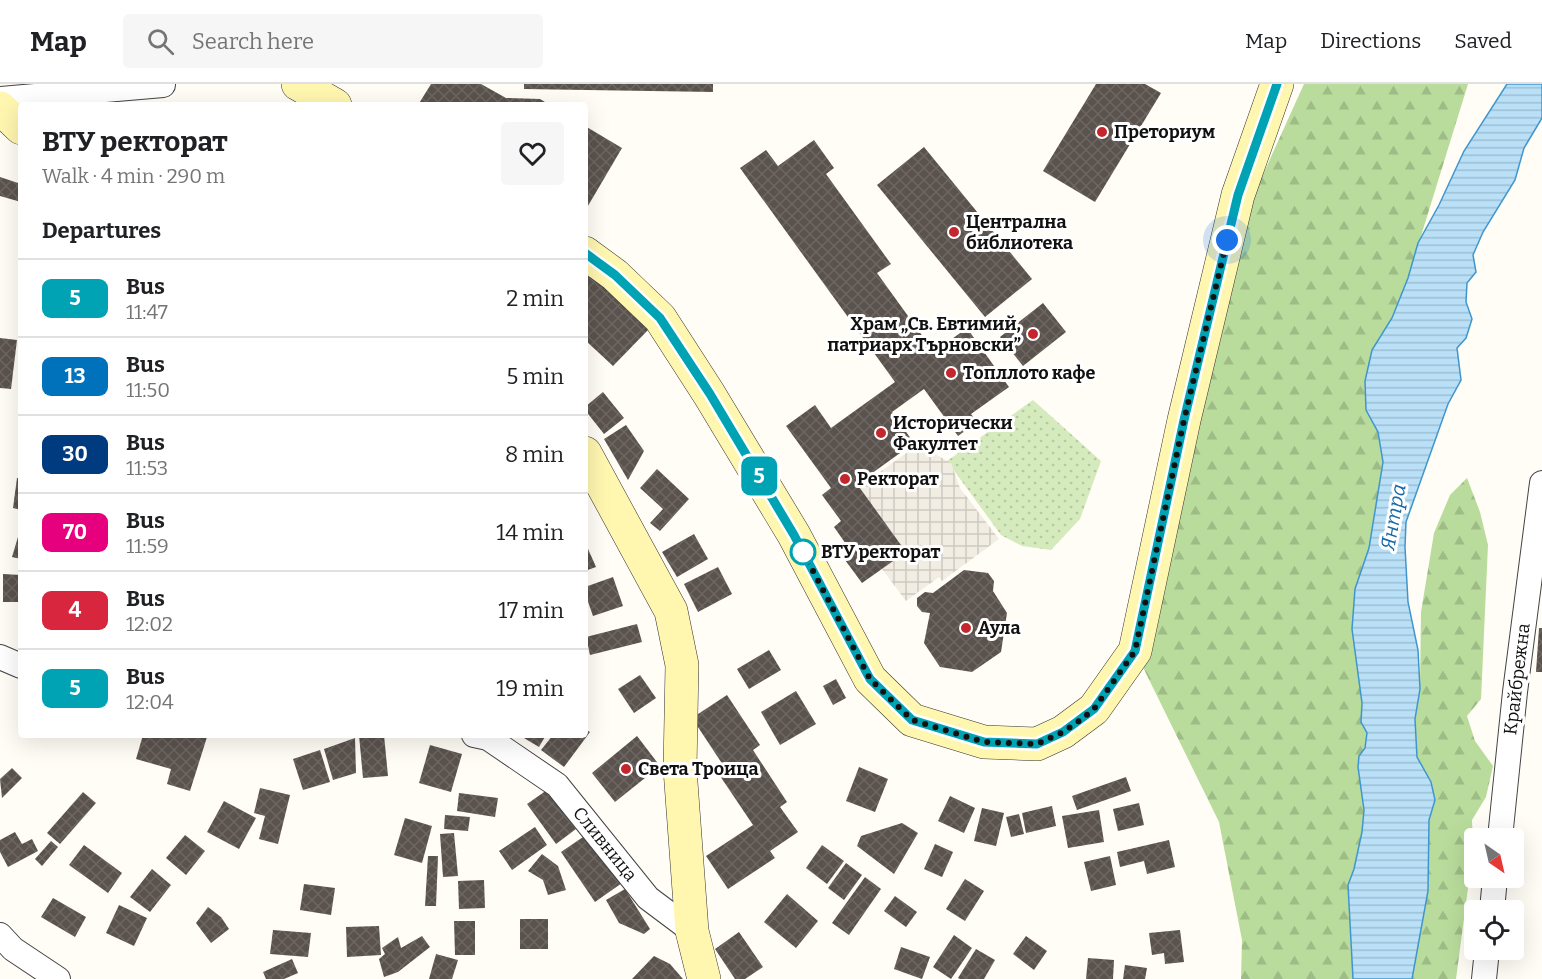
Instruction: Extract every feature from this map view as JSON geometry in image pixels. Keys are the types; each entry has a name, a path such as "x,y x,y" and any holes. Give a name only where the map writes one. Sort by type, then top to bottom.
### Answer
{"street":[{"path":"298,84 330,102"},
{"path":"588,255 615,275 660,318 710,394 794,535 870,679 912,720 984,742 1037,744 1063,732 1094,709 1135,651 1184,420 1238,195 1277,84"},
{"path":"0,99 163,85"},
{"path":"0,108 18,125"},
{"path":"588,459 670,610 682,665 680,769 692,932 704,979"},
{"name":"Крайбрежна","path":"1501,828 1542,483"},
{"path":"0,657 18,665"},
{"name":"Сливница","path":"488,738 558,785 648,898 692,932"},
{"path":"0,935 13,949 58,979"},
{"path":"1484,979 1486,960"}],"green space":[{"path":"1304,84 1468,84 1408,278 1392,318 1372,350 1366,410 1378,432 1383,462 1369,548 1355,589 1352,629 1362,703 1361,722 1367,733 1365,748 1359,756 1358,767 1364,810 1362,832 1348,885 1353,979 1241,979 1242,940 1219,822 1135,651 1256,190"},
{"path":"1033,400 1101,461 1080,519 1051,550 1022,546 1001,535 947,461"},
{"path":"1467,478 1480,512 1488,545 1481,699 1467,716 1475,741 1493,766 1486,797 1472,820 1472,828 1464,828 1464,888 1468,888 1466,900 1464,900 1464,918 1456,979 1412,979 1428,891 1429,820 1435,800 1431,782 1417,757 1415,719 1420,689 1421,612 1434,533 1450,495"}],"shaded area":[{"path":"923,441 930,451 951,463 960,488 999,539 942,581 939,577 906,601 882,569 905,552 859,487"}],"water":[{"name":"Янтра","path":"1507,84 1542,84 1542,118 1524,148 1515,180 1483,232 1473,255 1476,272 1467,283 1466,302 1472,319 1466,338 1457,348 1461,380 1448,404 1406,522 1408,602 1418,650 1420,689 1415,719 1417,757 1431,782 1435,800 1429,820 1428,891 1412,979 1353,979 1348,885 1362,832 1364,810 1358,767 1359,756 1365,748 1367,733 1361,722 1362,703 1352,629 1355,589 1369,548 1383,462 1378,432 1366,410 1365,381 1372,350 1392,318 1408,278 1418,243 1464,151"}],"building":[{"path":"431,84 481,84 506,98 540,99 545,102 420,102"},
{"path":"524,84 713,84 713,92 524,89"},
{"name":"Преториум","path":"1096,84 1145,84 1161,93 1095,202 1043,171"},
{"path":"588,128 622,148 588,206"},
{"path":"814,140 834,168 826,174 891,264 877,273 934,352 967,328 1009,387 971,414 977,422 958,436 924,389 892,412 914,443 857,484 906,552 862,583 845,560 853,554 834,527 841,521 822,495 831,488 786,426 815,405 831,428 895,382 740,168 766,150 778,166"},
{"name":"Централна библиотека","path":"924,147 1032,279 985,317 877,185"},
{"path":"0,177 18,183 18,201 0,196"},
{"path":"588,271 649,329 613,366 588,343"},
{"name":"Храм „Св. Евтимий, патриарх Търновски”","path":"1043,303 1066,332 1023,366 1000,337"},
{"path":"0,338 17,340 11,389 0,388"},
{"path":"603,392 624,418 604,434 588,414 588,404"},
{"path":"626,425 644,451 628,480 604,439"},
{"path":"657,469 689,499 660,531 650,523 663,509 640,488"},
{"path":"17,478 18,478 18,509 13,508"},
{"path":"694,534 708,559 677,577 662,552"},
{"path":"18,537 18,558 12,557"},
{"path":"588,549 596,567 588,570"},
{"path":"718,567 732,594 698,612 684,584"},
{"name":"Аула","path":"964,570 988,573 994,581 993,591 1007,613 1001,652 972,672 940,667 924,643 930,613 922,612 917,606 917,598 925,592 933,593"},
{"path":"3,574 18,575 18,602 3,602"},
{"path":"613,577 623,606 593,616 588,602 588,586"},
{"path":"637,624 642,642 590,655 588,636"},
{"path":"1539,628 1542,628 1542,672 1536,672"},
{"path":"769,650 781,670 749,689 737,669"},
{"path":"640,675 656,698 634,713 618,689"},
{"path":"836,679 846,698 833,705 823,686"},
{"path":"796,691 816,724 780,745 761,712"},
{"path":"727,695 760,745 753,750 787,802 780,807 798,832 770,851 775,858 728,889 706,856 753,825 718,773 725,768 692,718"},
{"name":"Света Троица","path":"637,736 660,766 615,802 592,773"},
{"path":"142,738 207,738 190,791 167,784 171,769 136,759"},
{"path":"355,738 356,773 333,780 324,749"},
{"path":"359,738 384,738 388,776 363,778"},
{"path":"524,738 544,738 539,747"},
{"path":"551,738 586,738 564,767 541,750"},
{"path":"430,745 462,754 451,792 419,783"},
{"path":"320,750 330,782 303,790 293,759"},
{"path":"859,767 888,779 875,812 846,801"},
{"path":"12,768 22,778 2,798 0,779"},
{"path":"1126,777 1131,791 1077,810 1072,796"},
{"path":"260,788 290,795 278,844 259,839 265,816 254,813"},
{"path":"547,790 576,829 556,844 527,804"},
{"path":"83,792 96,803 60,844 47,833"},
{"path":"459,793 498,798 495,817 457,811"},
{"path":"950,796 975,808 964,833 938,821"},
{"path":"224,801 256,818 239,849 207,832"},
{"path":"1139,803 1144,825 1118,831 1113,809"},
{"path":"1052,806 1056,826 1026,833 1022,813"},
{"path":"982,808 1004,813 996,846 974,841"},
{"path":"1099,810 1104,842 1068,848 1062,816"},
{"path":"1019,814 1024,834 1011,837 1006,817"},
{"path":"445,815 470,817 468,831 444,829"},
{"path":"405,818 432,826 422,863 394,855"},
{"path":"902,823 918,833 894,874 857,846 861,836"},
{"path":"535,827 547,845 512,870 499,851"},
{"path":"15,832 22,844 32,839 38,851 8,867 0,852 0,840"},
{"path":"454,833 458,876 443,877 440,834"},
{"path":"589,833 622,883 595,902 561,852"},
{"path":"185,835 205,851 186,875 166,858"},
{"path":"1169,840 1175,867 1147,874 1144,861 1120,867 1117,852"},
{"path":"51,841 58,847 42,866 35,859"},
{"path":"935,844 953,852 942,877 924,869"},
{"path":"84,845 122,873 108,893 69,865"},
{"path":"822,845 844,861 827,884 806,868"},
{"path":"542,854 558,866 566,890 548,895 543,880 528,871"},
{"path":"428,856 438,856 436,906 425,906"},
{"path":"1110,856 1116,885 1091,891 1084,862"},
{"path":"846,863 862,875 844,900 828,888"},
{"path":"152,869 171,885 150,912 130,897"},
{"path":"865,877 881,889 849,935 832,923"},
{"path":"965,879 984,891 965,921 946,909"},
{"path":"484,880 485,908 459,909 458,881"},
{"path":"304,884 335,888 331,915 300,910"},
{"path":"625,889 650,929 644,934 619,923 606,900"},
{"path":"787,894 818,921 796,948 764,922"},
{"path":"895,896 917,912 906,927 884,911"},
{"path":"53,898 86,917 75,937 41,917"},
{"path":"119,905 147,918 134,946 106,933"},
{"path":"208,907 221,917 229,929 211,943 196,923"},
{"path":"520,919 548,919 548,949 520,949"},
{"path":"454,921 475,921 475,955 455,955"},
{"path":"379,926 381,955 347,957 346,927"},
{"path":"273,930 311,933 308,957 270,954"},
{"path":"1180,930 1184,962 1165,964 1164,953 1152,955 1149,933"},
{"path":"739,932 763,967 745,979 735,979 715,949"},
{"path":"954,935 972,948 951,979 933,967"},
{"path":"422,936 430,947 398,972 384,977 379,959 385,954 382,948 398,937 401,948"},
{"path":"1026,936 1047,951 1034,970 1013,954"},
{"path":"901,947 930,957 922,979 894,969"},
{"path":"976,949 995,960 984,979 958,978"},
{"path":"436,954 458,960 452,979 429,979"},
{"path":"654,956 670,964 683,979 632,979"},
{"path":"1088,958 1114,960 1113,979 1086,979"},
{"path":"292,959 298,973 284,979 266,979 263,972"},
{"path":"1125,965 1147,968 1145,979 1123,979"}],"bus line":[{"name":"5","path":"588,255 615,275 660,318 710,394 794,535 870,679 912,720 984,742 1037,744 1063,732 1094,709 1135,651 1184,420 1238,195 1277,84"}],"place":[{"name":"Преториум","path":"1102,132"},
{"name":"Централна библиотека","path":"954,232"},
{"name":"Храм „Св. Евтимий, патриарх Търновски”","path":"1033,334"},
{"name":"Топллото кафе","path":"951,373"},
{"name":"Исторически Факултет","path":"881,433"},
{"name":"Ректорат","path":"845,479"},
{"name":"ВТУ ректорат","path":"803,552"},
{"name":"Аула","path":"966,628"},
{"name":"Света Троица","path":"626,769"}],"route":[{"path":"803,552 870,679 912,720 984,742 1037,744 1063,732 1079,721 1094,709 1135,651 1184,420 1227,240"}]}
